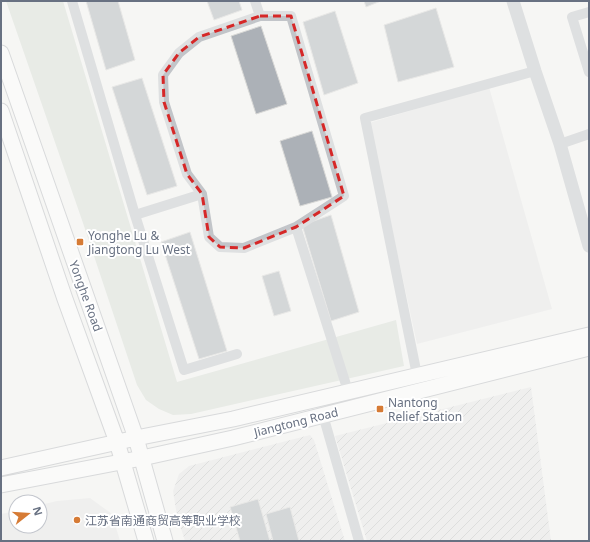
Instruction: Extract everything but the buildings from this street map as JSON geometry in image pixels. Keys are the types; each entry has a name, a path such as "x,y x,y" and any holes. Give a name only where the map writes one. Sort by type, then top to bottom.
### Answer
{"main road":[{"name":"Yonghe Road","path":"1,53 136,438 165,541"},
{"name":"Yonghe Road","path":"1,111 65,300 124,462 146,541"},
{"name":"Jiangtong Road","path":"1,468 117,442 233,419 589,335"},
{"name":"Jiangtong Road","path":"1,485 124,462 233,438 589,348"}],"street":[{"path":"72,1 135,215 184,370 237,354"},
{"path":"255,1 260,16"},
{"path":"513,1 560,144 589,246"},
{"path":"589,12 572,17 589,72"},
{"path":"260,16 292,16 344,196 296,227 244,248 220,247 209,237 202,194 187,174 164,102 164,74 179,53 199,38 260,16"},
{"path":"417,375 365,118 535,71"},
{"path":"560,144 589,134"},
{"path":"135,215 202,194"},
{"path":"296,227 348,392"},
{"path":"324,415 359,541"}],"highlighted area":[{"path":"260,16 291,16 344,196 296,227 244,248 220,247 209,237 202,194 187,174 164,102 163,75 179,53 199,37"}],"shaded area":[{"path":"6,1 63,1 177,382 396,320 404,366 191,414 173,415 159,409 146,400 137,385"},
{"path":"489,87 552,309 417,344 369,123"},
{"path":"531,387 551,541 367,541 335,436"},
{"path":"310,435 314,440 345,541 185,541 177,516 173,491 179,474 189,466"},
{"name":"江苏省南通商贸高等职业学校","path":"90,498 112,514 120,541 1,541 1,514 8,513 8,534 48,534 48,503"}],"place":[{"name":"Yonghe Lu & Jiangtong Lu West","path":"80,242"},
{"name":"Nantong Relief Station","path":"380,409"},
{"name":"江苏省南通商贸高等职业学校","path":"77,520"}]}
